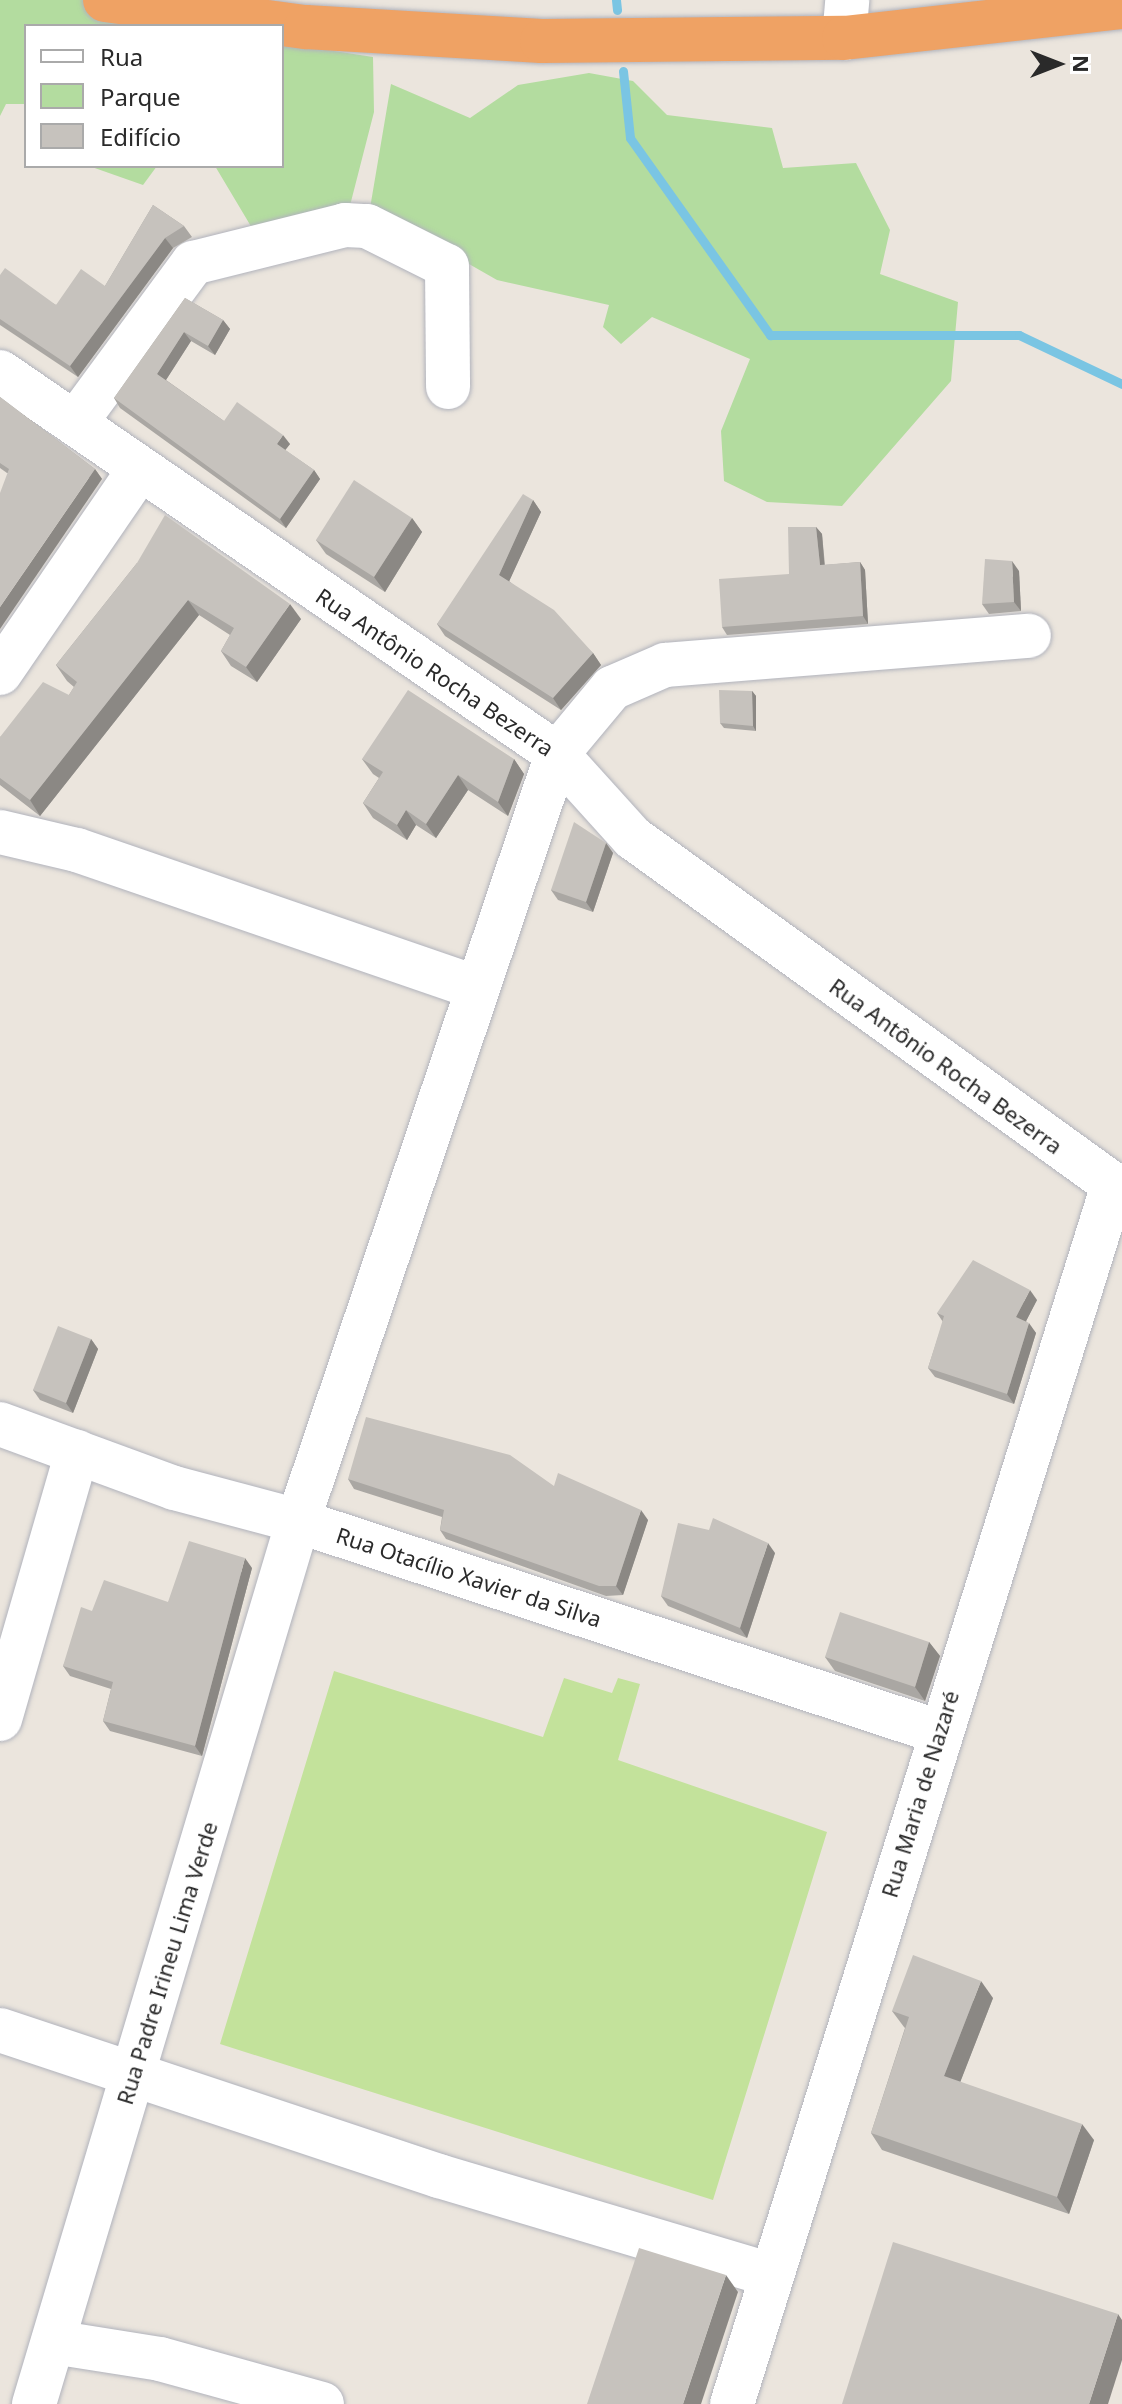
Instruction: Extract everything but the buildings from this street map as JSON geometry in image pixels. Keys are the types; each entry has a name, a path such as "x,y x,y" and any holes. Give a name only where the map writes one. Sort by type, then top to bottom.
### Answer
{"highway":[{"path":"105,0 284,24"},
{"path":"284,24 527,40 846,19 1071,15 1122,7"}],"street":[{"path":"75,423 193,263 345,225 367,226 447,266 448,387"},
{"name":"Rua Antônio Rocha Bezerra","path":"0,372 557,754 633,838 1118,1188"},
{"path":"2,663 139,470"},
{"path":"557,754 612,688 665,665 1029,636"},
{"name":"Rua Padre Irineu Lima Verde","path":"34,2404 298,1521 475,987 557,754"},
{"path":"0,832 77,850 475,987"},
{"name":"Rua Maria de Nazaré","path":"732,2404 939,1732 1118,1188"},
{"name":"Rua Otacílio Xavier da Silva","path":"0,1424 77,1452 298,1521 939,1732"},
{"path":"0,1719 77,1452"},
{"path":"0,2030 135,2070 439,2176 771,2275"},
{"path":"53,2342 160,2359 322,2404"}],"green space":[{"path":"0,0 83,0 173,24 24,24 24,104 6,104 0,116"},
{"path":"284,43 373,57 374,112 345,225 261,243 216,168 284,168"},
{"path":"589,73 633,81 667,115 772,128 783,168 856,163 890,230 880,274 958,302 951,381 842,506 767,502 724,481 721,431 750,359 652,317 621,344 603,327 609,305 497,280 455,256 367,226 391,84 470,118 518,85"},
{"path":"95,168 156,168 143,185"},
{"path":"334,1671 543,1737 564,1678 612,1693 618,1678 640,1684 618,1760 827,1832 713,2200 220,2044"}],"waterway":[{"path":"616,0 617,10"},
{"path":"623,71 630,138 770,335 1019,335 1122,384"}]}
